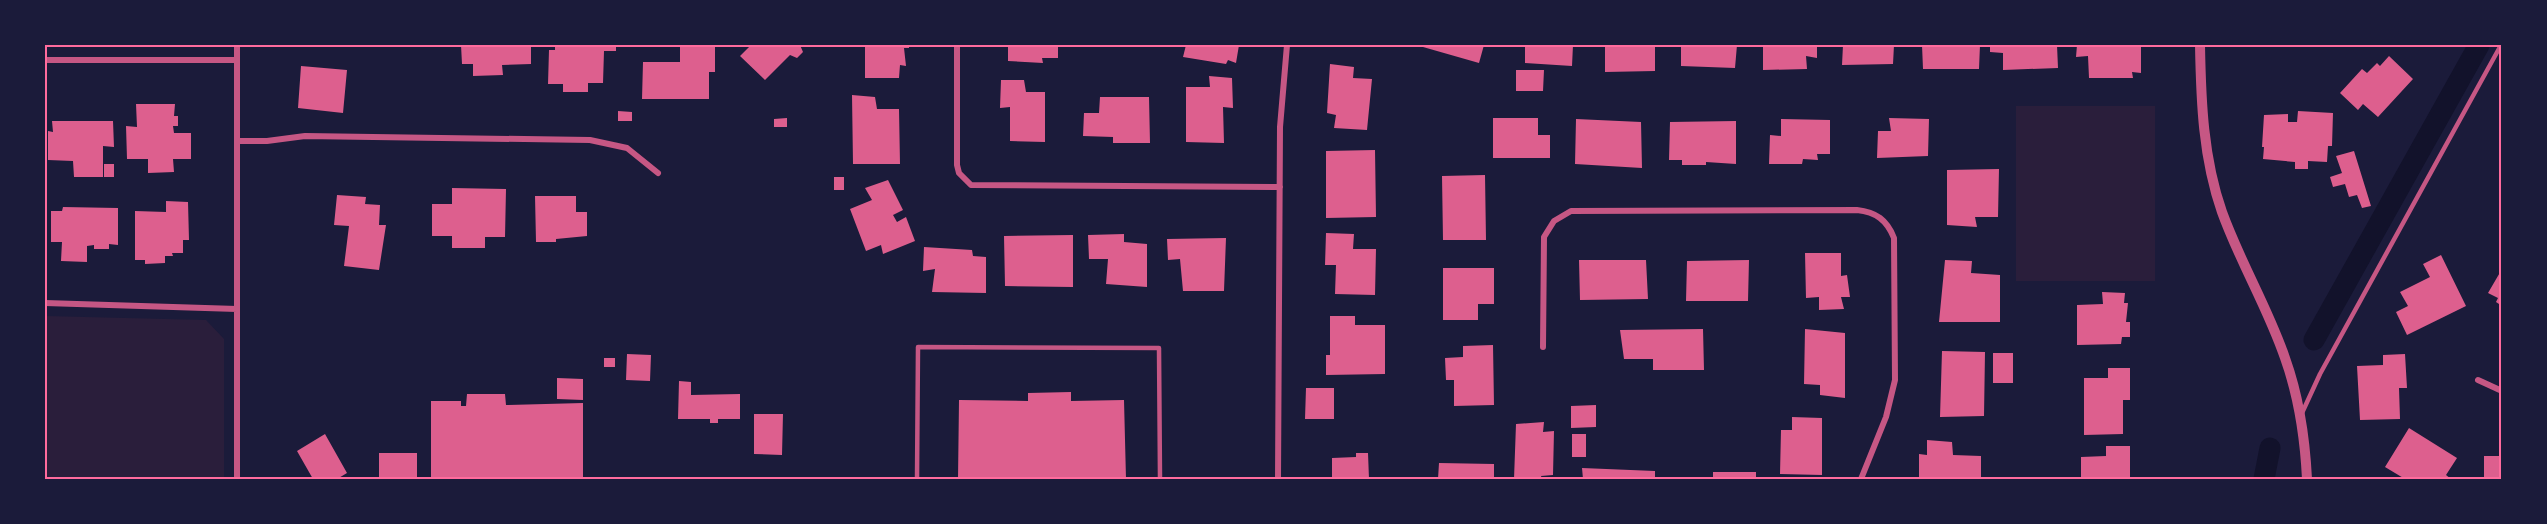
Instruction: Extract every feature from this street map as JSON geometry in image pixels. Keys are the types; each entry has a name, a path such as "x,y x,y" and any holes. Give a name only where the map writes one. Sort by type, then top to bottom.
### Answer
{"street":[{"path":"237,45 237,479"},
{"path":"957,45 957,165 959,173 971,185 1280,187"},
{"path":"1278,479 1281,93 1287,45"},
{"path":"2200,45 2201,105 2205,136 2221,209 2244,268 2277,336 2295,387 2307,479"},
{"path":"45,60 237,60"},
{"path":"237,141 267,141 305,136 590,140 627,148 658,173"},
{"path":"1543,346 1543,247 1548,228 1562,215 1580,210 1867,211 1884,221 1894,238 1897,365 1886,417 1861,479"},
{"path":"45,303 237,309"},
{"path":"2478,380 2502,391"}],"lane":[{"path":"2300,415 2320,374 2501,45"},
{"path":"917,479 918,347 1159,348 1160,479"}],"shaded area":[{"path":"2016,106 2155,106 2155,281 2016,281"},
{"path":"45,316 206,320 224,339 224,479 45,479"}],"building":[{"path":"461,45 531,45 531,64 502,65 503,75 473,76 473,64 462,64"},
{"path":"555,45 616,45 616,51 604,51 603,83 588,83 588,92 563,92 563,84 548,84 549,50 555,50"},
{"path":"680,45 715,45 715,72 709,72 709,99 642,99 643,62 680,62"},
{"path":"751,45 800,45 803,52 797,58 790,55 765,80 740,56"},
{"path":"865,45 909,45 909,48 904,48 906,66 900,65 899,78 865,78"},
{"path":"1008,45 1058,45 1058,58 1042,58 1043,63 1008,61"},
{"path":"1186,45 1239,45 1236,63 1228,60 1226,64 1183,57"},
{"path":"1416,45 1484,45 1479,63"},
{"path":"1525,45 1573,45 1572,66 1525,63"},
{"path":"1605,45 1655,45 1655,71 1605,72"},
{"path":"1681,45 1737,45 1735,68 1681,66"},
{"path":"1763,45 1817,45 1817,58 1806,56 1807,69 1763,70"},
{"path":"1843,45 1894,45 1893,64 1842,65"},
{"path":"1922,45 1980,45 1979,69 1923,69"},
{"path":"1990,45 2057,45 2058,68 2003,70 2003,53 1990,52"},
{"path":"2077,45 2141,45 2141,73 2132,72 2133,78 2089,78 2088,56 2076,57"},
{"path":"2389,56 2413,79 2378,117 2363,104 2358,110 2340,93 2362,69 2367,73 2377,63 2380,66"},
{"path":"1330,64 1354,67 1353,78 1372,79 1367,130 1334,128 1336,115 1327,113"},
{"path":"301,66 347,70 343,113 298,108"},
{"path":"1516,70 1544,70 1543,91 1516,91"},
{"path":"1209,76 1232,78 1233,108 1223,107 1224,143 1186,142 1186,87 1210,87"},
{"path":"1001,80 1024,80 1026,92 1045,92 1045,142 1010,141 1010,107 1000,108"},
{"path":"852,95 875,97 877,109 899,109 900,164 853,164"},
{"path":"1100,97 1149,97 1150,143 1113,143 1113,137 1083,136 1084,113 1099,113"},
{"path":"136,104 175,104 174,116 178,116 178,126 173,126 174,133 191,133 191,159 173,159 174,172 148,173 148,159 127,159 126,126 137,127"},
{"path":"618,111 632,112 632,121 618,121"},
{"path":"2298,111 2333,113 2332,146 2328,146 2327,162 2308,161 2308,169 2295,169 2295,162 2263,159 2264,115 2288,114 2288,122 2297,122"},
{"path":"787,118 787,127 774,127 774,119"},
{"path":"1493,118 1538,118 1538,135 1550,135 1550,158 1493,158"},
{"path":"1889,118 1929,119 1928,156 1877,158 1878,131 1891,131"},
{"path":"1576,119 1641,122 1642,168 1575,164"},
{"path":"1781,119 1830,120 1830,154 1817,154 1818,160 1803,159 1802,164 1769,164 1770,135 1781,136"},
{"path":"52,121 113,121 114,147 103,146 103,177 74,177 73,161 48,160 48,131 53,132"},
{"path":"1736,121 1736,164 1706,162 1706,165 1682,165 1682,160 1669,160 1670,122"},
{"path":"1375,150 1376,217 1326,218 1326,151"},
{"path":"2354,151 2371,206 2362,208 2357,195 2349,197 2345,184 2333,187 2330,177 2342,173 2336,156"},
{"path":"104,164 114,164 114,177 104,177"},
{"path":"1999,169 1998,217 1975,217 1977,227 1947,225 1947,170"},
{"path":"1485,175 1486,240 1443,240 1442,176"},
{"path":"834,177 844,177 844,190 834,190"},
{"path":"888,180 903,210 893,215 897,222 906,217 915,241 883,254 881,245 866,251 850,209 872,200 865,188"},
{"path":"452,188 506,189 505,237 485,237 485,248 452,248 452,236 432,236 432,204 452,204"},
{"path":"337,195 366,197 365,204 380,205 379,225 386,225 379,270 344,266 349,226 334,225"},
{"path":"535,196 576,196 576,212 587,212 587,236 556,239 556,242 536,242"},
{"path":"166,201 188,202 189,240 183,240 183,253 172,253 173,256 165,256 165,263 145,264 145,260 135,260 135,211 166,212"},
{"path":"63,207 118,208 118,245 109,244 109,249 94,249 94,245 87,246 87,262 61,261 62,242 51,242 51,211 62,211"},
{"path":"1326,233 1354,234 1353,249 1376,249 1375,295 1335,294 1336,265 1325,265"},
{"path":"1124,234 1124,242 1147,244 1147,287 1106,284 1108,259 1089,259 1088,235"},
{"path":"1073,235 1073,287 1005,286 1004,236"},
{"path":"1226,238 1224,291 1183,291 1180,259 1168,260 1167,239"},
{"path":"924,247 972,250 973,256 986,257 986,293 932,292 935,269 923,271"},
{"path":"1805,253 1841,253 1841,276 1847,275 1850,297 1841,297 1844,309 1819,310 1819,297 1806,298"},
{"path":"2441,255 2466,306 2407,335 2396,312 2408,306 2400,292 2430,277 2423,264"},
{"path":"1579,260 1646,260 1648,299 1580,300"},
{"path":"1749,260 1748,301 1686,301 1687,261"},
{"path":"1945,260 1972,261 1971,273 2000,275 2000,322 1939,322"},
{"path":"1443,268 1494,268 1494,304 1478,304 1478,320 1443,320"},
{"path":"2502,269 2502,306 2496,302 2498,298 2488,293"},
{"path":"2102,292 2125,293 2124,303 2128,303 2126,322 2130,322 2130,337 2122,337 2121,344 2077,345 2077,305 2103,304"},
{"path":"1330,316 1355,316 1355,325 1385,325 1385,374 1326,375 1326,355 1330,355"},
{"path":"1703,329 1704,370 1653,370 1653,359 1624,359 1620,330"},
{"path":"1805,329 1845,333 1845,398 1820,395 1820,385 1804,384"},
{"path":"1493,345 1494,405 1454,406 1454,380 1446,380 1445,358 1463,357 1463,346"},
{"path":"1942,351 1985,352 1984,416 1940,417"},
{"path":"1993,353 2013,353 2013,383 1993,383"},
{"path":"627,354 651,355 650,381 626,380"},
{"path":"2405,354 2407,388 2399,388 2400,419 2360,420 2357,366 2383,365 2383,355"},
{"path":"604,358 615,358 615,367 604,367"},
{"path":"2108,368 2130,368 2130,400 2123,400 2123,434 2084,435 2084,378 2108,378"},
{"path":"557,378 583,379 583,400 557,399"},
{"path":"679,381 691,382 691,395 740,394 740,419 718,419 718,423 710,423 710,419 678,419"},
{"path":"1306,388 1334,388 1334,419 1305,419"},
{"path":"1071,392 1071,401 1124,400 1126,479 958,479 959,400 1028,401 1028,393"},
{"path":"467,394 505,394 506,405 583,403 583,479 431,479 431,401 461,401 461,406 466,406"},
{"path":"1596,405 1596,427 1571,428 1571,406"},
{"path":"754,414 783,414 782,455 754,454"},
{"path":"1792,417 1822,418 1822,475 1780,474 1781,430 1792,430"},
{"path":"1544,422 1543,432 1554,431 1553,475 1541,476 1542,479 1514,479 1516,424"},
{"path":"2409,428 2457,458 2446,475 2451,479 2405,479 2385,467"},
{"path":"325,434 347,473 337,479 313,479 297,451"},
{"path":"1572,434 1586,434 1586,457 1572,457"},
{"path":"1927,440 1952,442 1953,455 1981,456 1981,479 1919,479 1919,454 1927,455"},
{"path":"2106,446 2130,446 2130,479 2081,479 2081,457 2106,456"},
{"path":"379,453 417,453 417,479 379,479"},
{"path":"1356,453 1368,453 1369,479 1332,479 1332,458 1356,457"},
{"path":"2484,456 2502,456 2502,479 2484,479"},
{"path":"1439,463 1494,464 1494,479 1438,479"},
{"path":"1582,468 1655,471 1655,479 1583,479"},
{"path":"1713,472 1756,472 1756,479 1713,479"}],"waterway":[{"path":"2314,340 2479,45"},
{"path":"2264,479 2270,448"}]}
